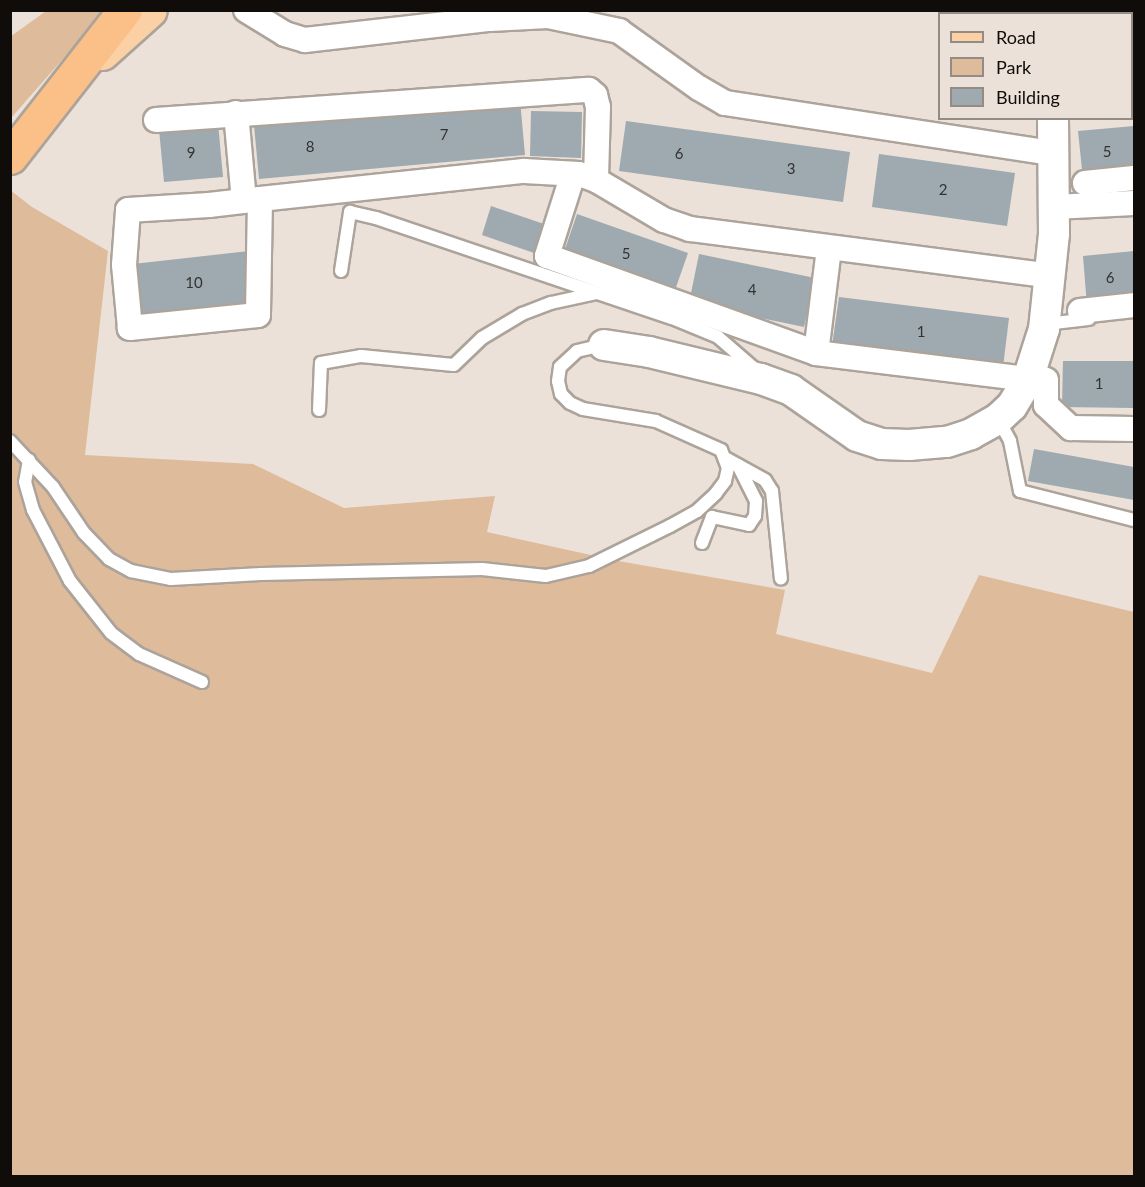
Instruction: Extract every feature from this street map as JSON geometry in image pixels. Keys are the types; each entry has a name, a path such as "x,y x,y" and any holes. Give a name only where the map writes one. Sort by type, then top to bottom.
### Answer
{"highway":[{"path":"10,157 125,10"}],"main road":[{"path":"68,84 150,10"}],"street":[{"path":"246,10 285,34 305,40 490,19 548,16 619,31 699,88 725,103 1053,153"},
{"path":"156,120 590,90 598,107 584,177 547,256 816,353 1029,376 1046,380 1046,405 1071,428 1134,429"},
{"path":"236,113 252,200 258,315 130,328 124,265 128,210 252,200 524,171 584,177 664,220 690,229 1050,276"},
{"path":"604,345 649,352 791,390 857,436 882,444 909,445 947,442 971,434 998,419 1012,406 1029,376 1044,324 1050,276 1054,207 1053,120"},
{"path":"1086,183 1134,178"},
{"path":"1054,207 1134,203"},
{"path":"816,353 830,248"},
{"path":"1080,311 1134,305"}],"lane":[{"path":"341,271 350,212 376,218 672,318 718,337 770,383"},
{"path":"319,410 321,363 361,357 454,365 482,338 522,314 551,303 597,293"},
{"path":"1044,324 1134,314"},
{"path":"604,345 577,351 561,367 558,381 561,394 570,403 583,409 656,421 721,450 732,462 756,501 754,516 749,525 712,517 702,543"},
{"path":"998,419 1010,441 1020,491 1134,520"},
{"path":"10,441 53,488 84,533 109,559 131,571 171,579 261,574 482,569 546,576 565,572 619,552 697,511 725,481 732,462"},
{"path":"29,460 25,482 33,510 69,581 111,633 139,654 202,682"},
{"path":"732,462 765,480 772,492 781,579"}],"green space":[{"path":"46,11 105,11 11,118 10,37"},
{"path":"10,190 32,207 108,251 85,455 253,464 344,508 495,496 487,532 618,561 785,590 776,634 932,673 979,575 1134,612 1134,1176 11,1176"}],"building":[{"path":"1077,10 1134,10 1134,44 1133,12 1077,12"},
{"path":"520,100 525,155 259,179 254,125"},
{"path":"531,111 582,112 581,158 530,156"},
{"path":"626,121 850,152 843,202 619,171"},
{"path":"218,123 223,177 164,182 159,129"},
{"path":"1134,126 1134,174 1083,179 1078,131"},
{"path":"879,154 1015,173 1007,226 872,207"},
{"path":"491,206 544,224 534,253 482,235"},
{"path":"577,214 688,253 674,293 563,255"},
{"path":"249,251 254,302 138,315 133,264"},
{"path":"1134,251 1134,301 1087,306 1083,256"},
{"path":"699,254 815,278 804,327 689,303"},
{"path":"839,297 1009,318 1003,367 832,346"},
{"path":"1063,361 1134,361 1134,408 1062,407"},
{"path":"1034,449 1134,467 1134,500 1028,481"}]}
